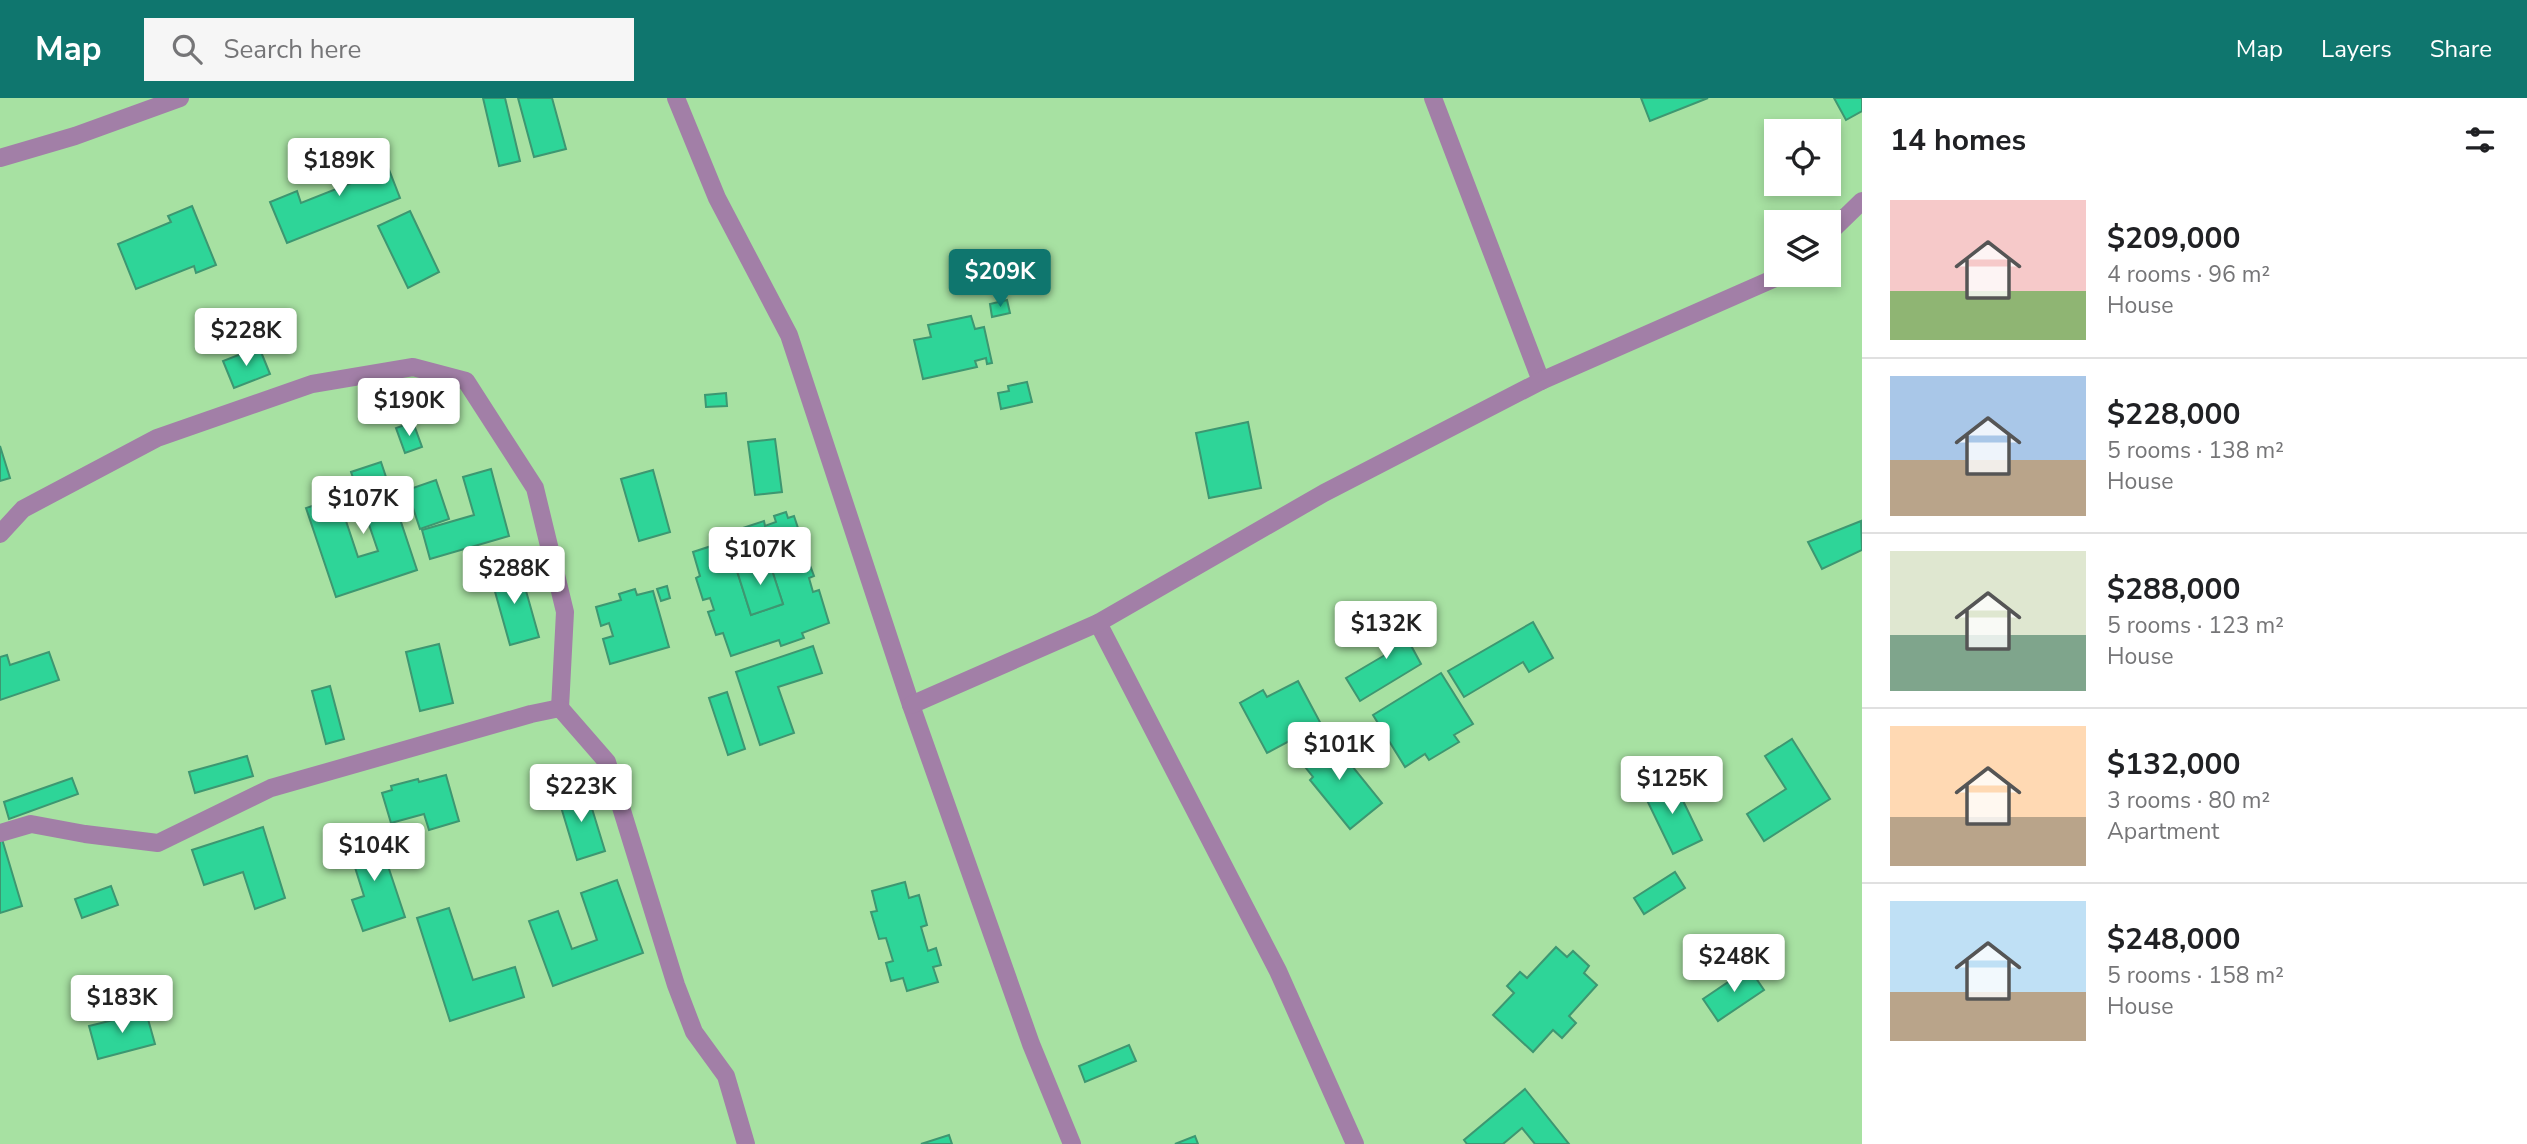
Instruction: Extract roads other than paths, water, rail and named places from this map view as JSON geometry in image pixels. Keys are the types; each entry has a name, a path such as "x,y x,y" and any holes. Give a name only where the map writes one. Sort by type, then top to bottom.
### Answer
{"street":[{"path":"0,158 75,136 180,98"},
{"path":"676,98 717,198 789,335 911,705 1031,1044 1072,1144"},
{"path":"1433,98 1541,381"},
{"path":"1841,221 1862,201"},
{"path":"911,705 1098,623 1324,493 1541,381 1764,283"},
{"path":"0,534 23,509 157,438 312,384 413,368 467,381 535,488 565,612 560,708 607,762 676,985 694,1032 726,1076 746,1144"},
{"path":"1098,623 1278,971 1355,1144"},
{"path":"0,833 31,824 158,843 271,788 560,708"}]}
